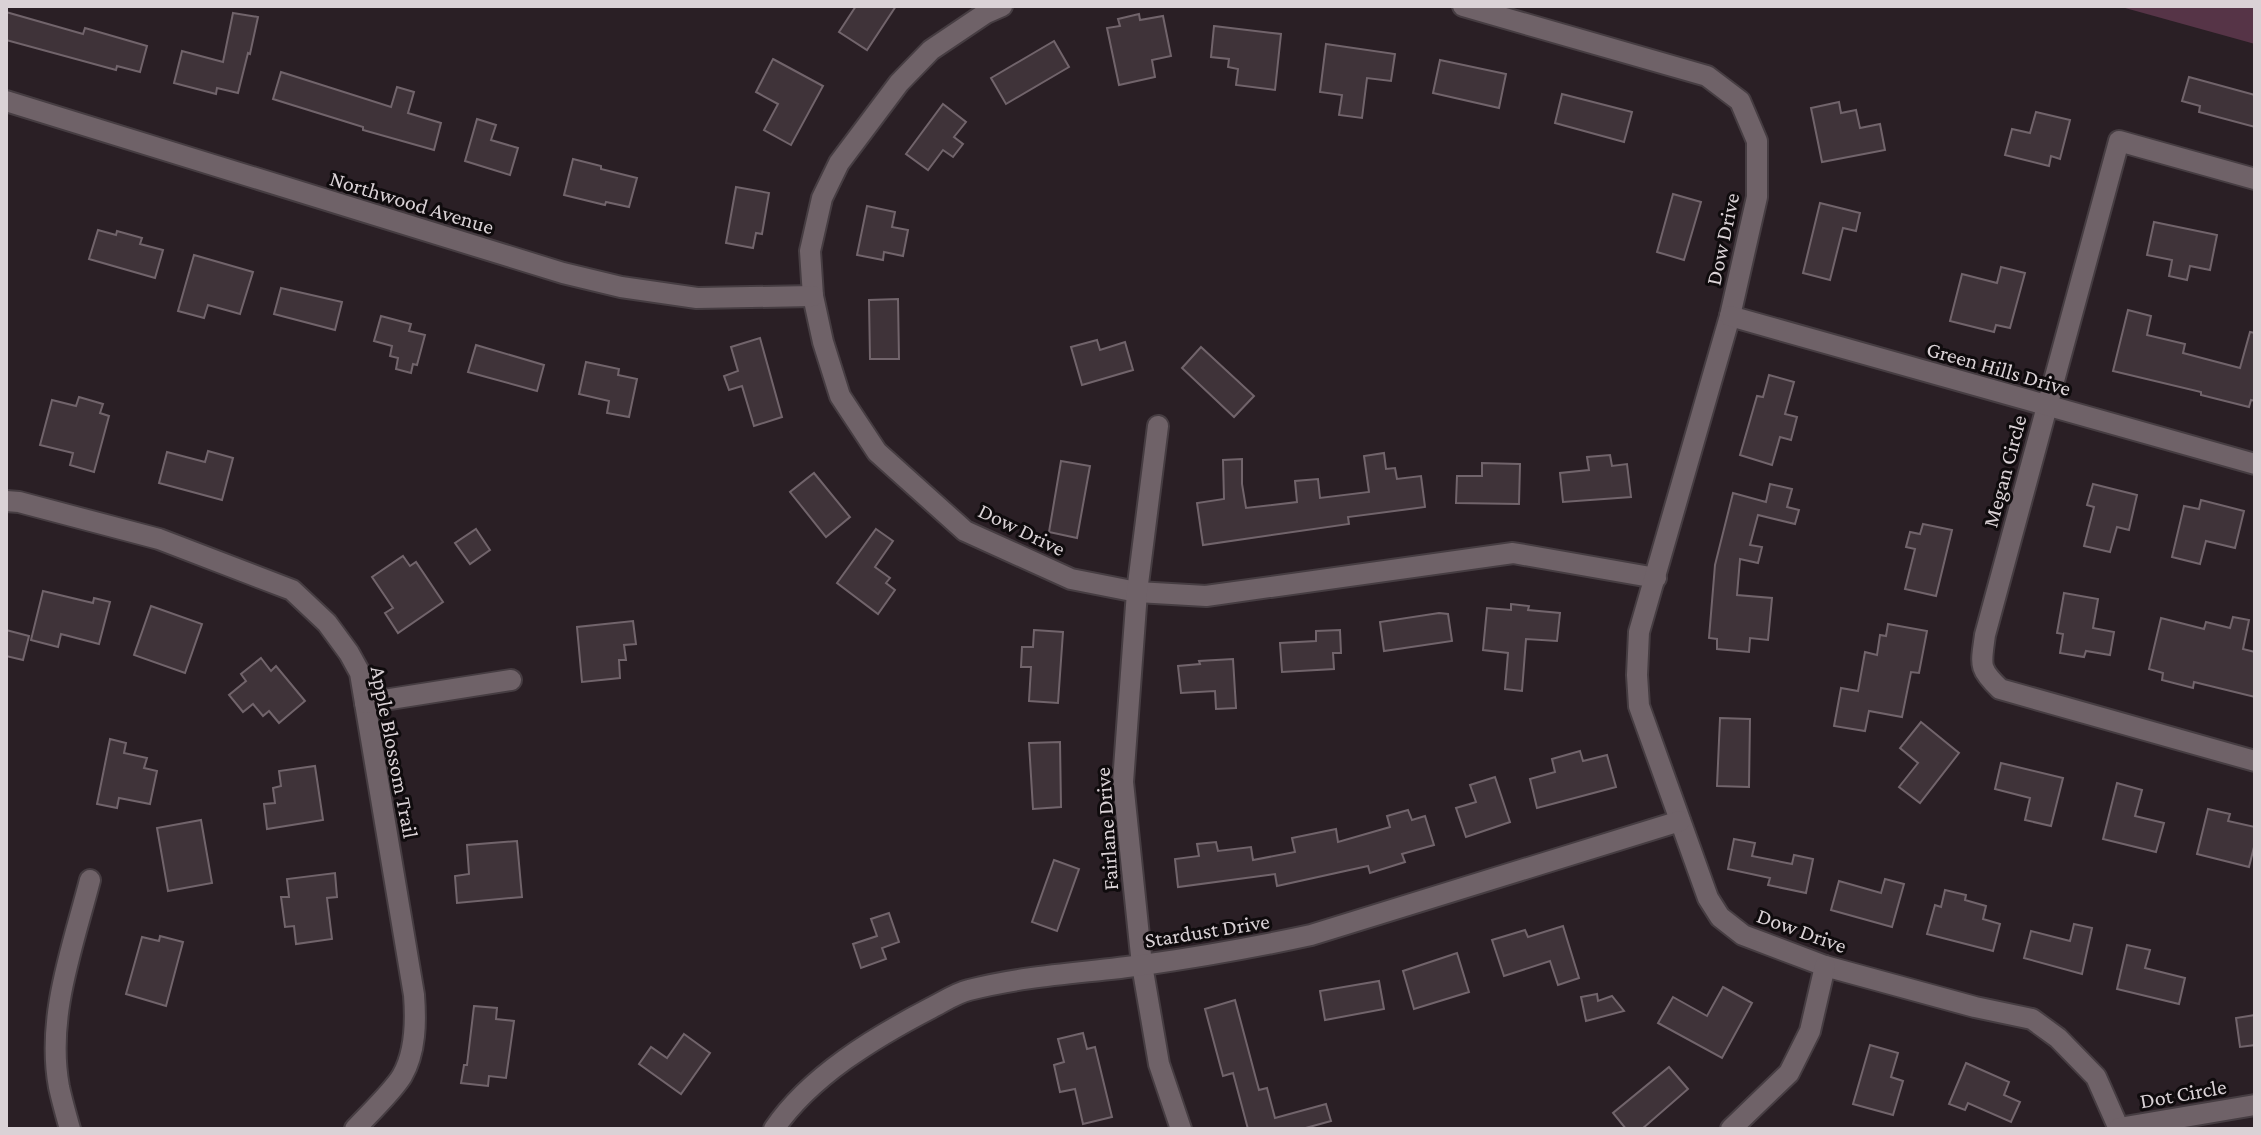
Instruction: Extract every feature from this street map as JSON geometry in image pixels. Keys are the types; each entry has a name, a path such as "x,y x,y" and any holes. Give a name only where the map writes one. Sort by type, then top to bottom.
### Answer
{"street":[{"name":"Dow Drive","path":"1463,6 1707,76 1740,101 1757,141 1757,197 1730,316 1639,632 1639,706 1708,898 1720,917 1743,935 1825,966 1975,1007 2032,1019 2058,1038 2096,1077 2119,1129"},
{"name":"Dow Drive","path":"989,8 931,50 899,83 839,163 822,198 810,251 813,296 840,396 877,452 965,531 1071,579 1137,592 1206,596 1513,553 1656,578"},
{"name":"Northwood Avenue","path":"6,101 563,273 621,287 697,298 813,296"},
{"name":"Megan Circle","path":"2255,179 2119,141 1981,659 1985,675 2000,689 2255,761"},
{"name":"Green Hills Drive","path":"1730,316 2255,464"},
{"name":"Fairlane Drive","path":"1158,426 1137,592 1123,782 1142,965 1159,1064 1181,1129"},
{"name":"Apple Blossom Trail","path":"6,501 159,539 292,590 327,623 349,653 360,673 414,995 416,1023 412,1050 402,1076 361,1127"},
{"path":"365,703 511,680"},
{"name":"Stardust Drive","path":"778,1127 786,1112 824,1075 902,1023 966,991 1041,975 1142,965 1311,935 1680,821"},
{"path":"70,1129 59,1086 56,1049 60,997 90,880"},
{"path":"1731,1129 1789,1073 1810,1031 1825,966"},
{"name":"Dot Circle","path":"2119,1129 2255,1105"}],"shaded area":[{"path":"2118,6 2255,6 2255,44"}],"building":[{"path":"856,6 896,6 867,50 839,32"},
{"path":"6,12 83,34 85,28 147,46 140,72 117,66 116,70 6,40"},
{"path":"233,13 258,17 238,93 217,88 216,94 174,83 182,51 223,62"},
{"path":"1139,14 1140,20 1163,16 1171,56 1152,60 1155,77 1119,85 1107,28 1120,26 1118,19"},
{"path":"1214,26 1281,34 1275,90 1236,85 1238,69 1228,67 1229,59 1211,57"},
{"path":"1054,41 1069,67 1006,104 991,78"},
{"path":"1326,44 1395,54 1391,81 1367,78 1362,118 1339,115 1342,95 1320,92"},
{"path":"773,59 823,86 791,145 764,130 778,104 756,92"},
{"path":"1440,60 1506,74 1499,108 1433,93"},
{"path":"281,72 391,107 397,87 414,92 408,113 441,123 434,150 273,99"},
{"path":"2189,77 2255,95 2255,127 2199,112 2200,106 2182,101"},
{"path":"1562,94 1632,112 1624,142 1555,123"},
{"path":"1839,102 1841,113 1856,110 1860,128 1880,124 1885,150 1822,162 1811,108"},
{"path":"943,104 966,122 954,137 963,144 953,157 943,150 928,170 906,154"},
{"path":"2036,112 2070,120 2060,159 2051,156 2049,166 2005,155 2012,129 2030,133"},
{"path":"477,119 496,125 491,140 518,148 510,175 465,161"},
{"path":"573,159 637,178 629,207 564,195"},
{"path":"736,187 769,193 762,234 756,233 753,248 726,243"},
{"path":"1673,194 1701,202 1684,260 1657,252"},
{"path":"1820,203 1860,213 1856,231 1843,228 1830,280 1803,273"},
{"path":"867,206 895,212 892,227 908,230 903,256 884,252 883,260 857,255"},
{"path":"2154,222 2217,235 2210,270 2190,266 2187,280 2169,276 2172,260 2147,255"},
{"path":"98,230 116,235 117,231 142,238 140,244 163,250 155,278 89,259"},
{"path":"194,255 253,272 240,314 208,305 204,318 178,311"},
{"path":"2001,267 2025,273 2010,328 1996,325 1994,332 1950,321 1962,274 1997,283"},
{"path":"281,288 342,302 335,330 274,314"},
{"path":"898,299 899,359 870,359 869,300"},
{"path":"2128,310 2151,316 2147,335 2185,344 2183,353 2240,368 2250,332 2255,333 2255,401 2251,400 2249,407 2113,371"},
{"path":"381,316 411,324 409,331 425,335 417,365 413,364 411,373 396,369 398,358 390,356 392,346 374,341"},
{"path":"760,338 782,417 754,426 742,386 729,390 724,376 738,371 731,347"},
{"path":"1097,340 1100,350 1125,342 1133,370 1082,385 1071,347"},
{"path":"476,345 544,365 537,391 468,372"},
{"path":"1201,347 1254,396 1234,417 1182,368"},
{"path":"586,362 619,369 618,375 637,379 629,417 607,413 609,401 579,394"},
{"path":"1769,375 1794,382 1785,414 1797,417 1791,440 1780,437 1772,465 1740,455 1757,396 1763,397"},
{"path":"79,397 103,404 100,413 109,416 94,472 70,465 73,453 40,445 52,400 76,406"},
{"path":"208,451 233,458 222,500 159,483 167,452 205,462"},
{"path":"1384,453 1386,469 1395,468 1397,479 1421,476 1425,507 1348,517 1349,524 1203,545 1197,503 1224,499 1223,460 1242,459 1246,508 1297,502 1295,481 1318,479 1320,498 1369,492 1364,456"},
{"path":"1610,455 1612,466 1627,464 1631,497 1563,502 1560,473 1589,470 1587,457"},
{"path":"1061,461 1090,466 1077,538 1049,532"},
{"path":"1482,463 1520,464 1519,504 1456,503 1457,476 1482,476"},
{"path":"814,473 850,517 826,537 790,492"},
{"path":"1770,484 1792,489 1787,507 1799,510 1795,524 1758,515 1750,545 1762,547 1758,563 1740,559 1737,595 1772,598 1768,640 1750,638 1749,652 1717,649 1717,639 1709,638 1715,565 1733,493 1766,502"},
{"path":"2093,484 2137,495 2129,530 2117,527 2110,552 2084,546 2094,507 2087,505"},
{"path":"2201,500 2244,511 2235,548 2206,541 2200,564 2172,557 2184,506 2199,509"},
{"path":"1923,524 1952,530 1936,596 1905,589 1915,549 1906,547 1910,532 1920,534"},
{"path":"476,529 490,550 470,564 455,543"},
{"path":"876,529 893,541 875,567 890,578 886,583 895,590 878,614 837,583"},
{"path":"403,556 410,566 416,562 443,602 398,633 385,613 393,608 372,577"},
{"path":"43,591 93,603 94,598 110,602 99,644 61,634 58,647 31,640"},
{"path":"2064,593 2098,599 2093,628 2114,632 2110,655 2086,651 2084,657 2060,653 2063,634 2057,633"},
{"path":"1511,604 1529,606 1528,610 1560,613 1557,641 1526,639 1522,691 1505,689 1508,653 1483,650 1487,608 1511,610"},
{"path":"151,606 202,624 185,673 134,655"},
{"path":"1448,614 1452,641 1384,651 1380,622"},
{"path":"2233,617 2249,620 2243,649 2255,652 2255,697 2194,682 2193,688 2162,680 2163,673 2149,669 2161,618 2204,629 2206,622 2230,628"},
{"path":"633,621 636,644 624,645 626,660 619,660 620,678 582,682 577,627"},
{"path":"1888,624 1927,631 1919,673 1911,672 1902,717 1869,711 1865,731 1834,726 1841,688 1858,691 1865,652 1877,655 1880,635 1886,636"},
{"path":"6,630 29,636 23,660 6,656"},
{"path":"1034,630 1063,632 1058,703 1029,701 1031,667 1021,667 1022,647 1033,647"},
{"path":"1340,630 1341,653 1333,653 1334,669 1282,672 1280,643 1316,641 1316,631"},
{"path":"261,658 271,671 276,666 305,701 279,723 269,711 263,716 253,704 243,712 229,695 246,681 241,674"},
{"path":"1233,659 1236,708 1216,709 1215,691 1181,693 1178,666"},
{"path":"1720,718 1750,719 1749,787 1717,786"},
{"path":"1921,722 1959,753 1920,803 1899,787 1918,763 1900,748"},
{"path":"110,739 126,743 124,753 147,758 144,768 157,771 150,804 119,798 117,808 97,804"},
{"path":"1060,742 1061,807 1033,809 1029,743"},
{"path":"1580,751 1583,761 1607,755 1616,787 1537,808 1530,779 1555,772 1552,759"},
{"path":"2001,763 2063,778 2051,826 2025,820 2030,798 1995,789"},
{"path":"315,766 323,820 267,829 264,804 275,803 273,788 281,786 279,771"},
{"path":"1495,777 1510,822 1466,837 1456,808 1476,802 1470,785"},
{"path":"2117,783 2142,790 2135,816 2164,823 2156,852 2103,839"},
{"path":"2208,809 2230,814 2228,821 2255,827 2249,867 2197,854"},
{"path":"1408,810 1412,820 1425,816 1434,845 1402,854 1405,862 1370,873 1368,866 1277,886 1275,874 1178,887 1175,859 1199,856 1197,844 1216,842 1218,851 1251,847 1253,860 1295,852 1292,838 1336,829 1338,842 1390,827 1387,816"},
{"path":"201,820 212,883 168,891 157,828"},
{"path":"1734,839 1755,843 1752,856 1792,864 1794,855 1813,859 1806,893 1768,885 1770,878 1728,869"},
{"path":"517,841 522,897 457,903 455,876 469,874 467,845"},
{"path":"1054,860 1079,869 1057,931 1032,922"},
{"path":"335,873 337,897 327,898 332,939 296,944 294,926 285,927 281,897 289,897 287,879"},
{"path":"1885,879 1904,884 1892,927 1831,910 1839,881 1881,893"},
{"path":"1945,890 1966,895 1965,900 1986,906 1983,919 2000,924 1993,951 1927,934 1935,905 1941,907"},
{"path":"889,913 899,942 882,948 886,959 861,968 853,944 877,936 871,919"},
{"path":"2074,924 2092,928 2082,974 2024,958 2031,931 2070,941"},
{"path":"1563,926 1579,978 1558,985 1550,961 1504,976 1492,940 1525,930 1528,937"},
{"path":"160,936 183,942 166,1006 126,994 142,937 159,941"},
{"path":"2127,945 2150,950 2145,968 2185,978 2179,1004 2117,989"},
{"path":"1457,953 1469,992 1414,1009 1403,971"},
{"path":"1379,981 1384,1009 1325,1020 1320,991"},
{"path":"1723,987 1752,1003 1722,1058 1658,1023 1673,997 1707,1016"},
{"path":"1597,994 1598,1001 1612,996 1624,1011 1586,1021 1581,997"},
{"path":"1235,1000 1259,1090 1267,1088 1275,1118 1326,1104 1331,1121 1302,1129 1248,1129 1233,1073 1223,1076 1205,1009"},
{"path":"474,1006 497,1008 496,1019 514,1021 506,1078 489,1076 488,1086 461,1083 464,1065 467,1065"},
{"path":"2255,1015 2255,1045 2240,1047 2236,1018"},
{"path":"1083,1033 1087,1049 1095,1047 1112,1117 1083,1124 1075,1089 1060,1092 1054,1065 1064,1062 1058,1039"},
{"path":"684,1034 710,1053 681,1094 639,1064 651,1047 667,1058"},
{"path":"1870,1045 1898,1053 1891,1077 1903,1081 1893,1115 1853,1104"},
{"path":"1966,1063 2009,1082 2004,1095 2020,1102 2011,1122 1968,1103 1965,1110 1949,1104"},
{"path":"1669,1067 1688,1089 1642,1129 1626,1129 1613,1113"}]}
